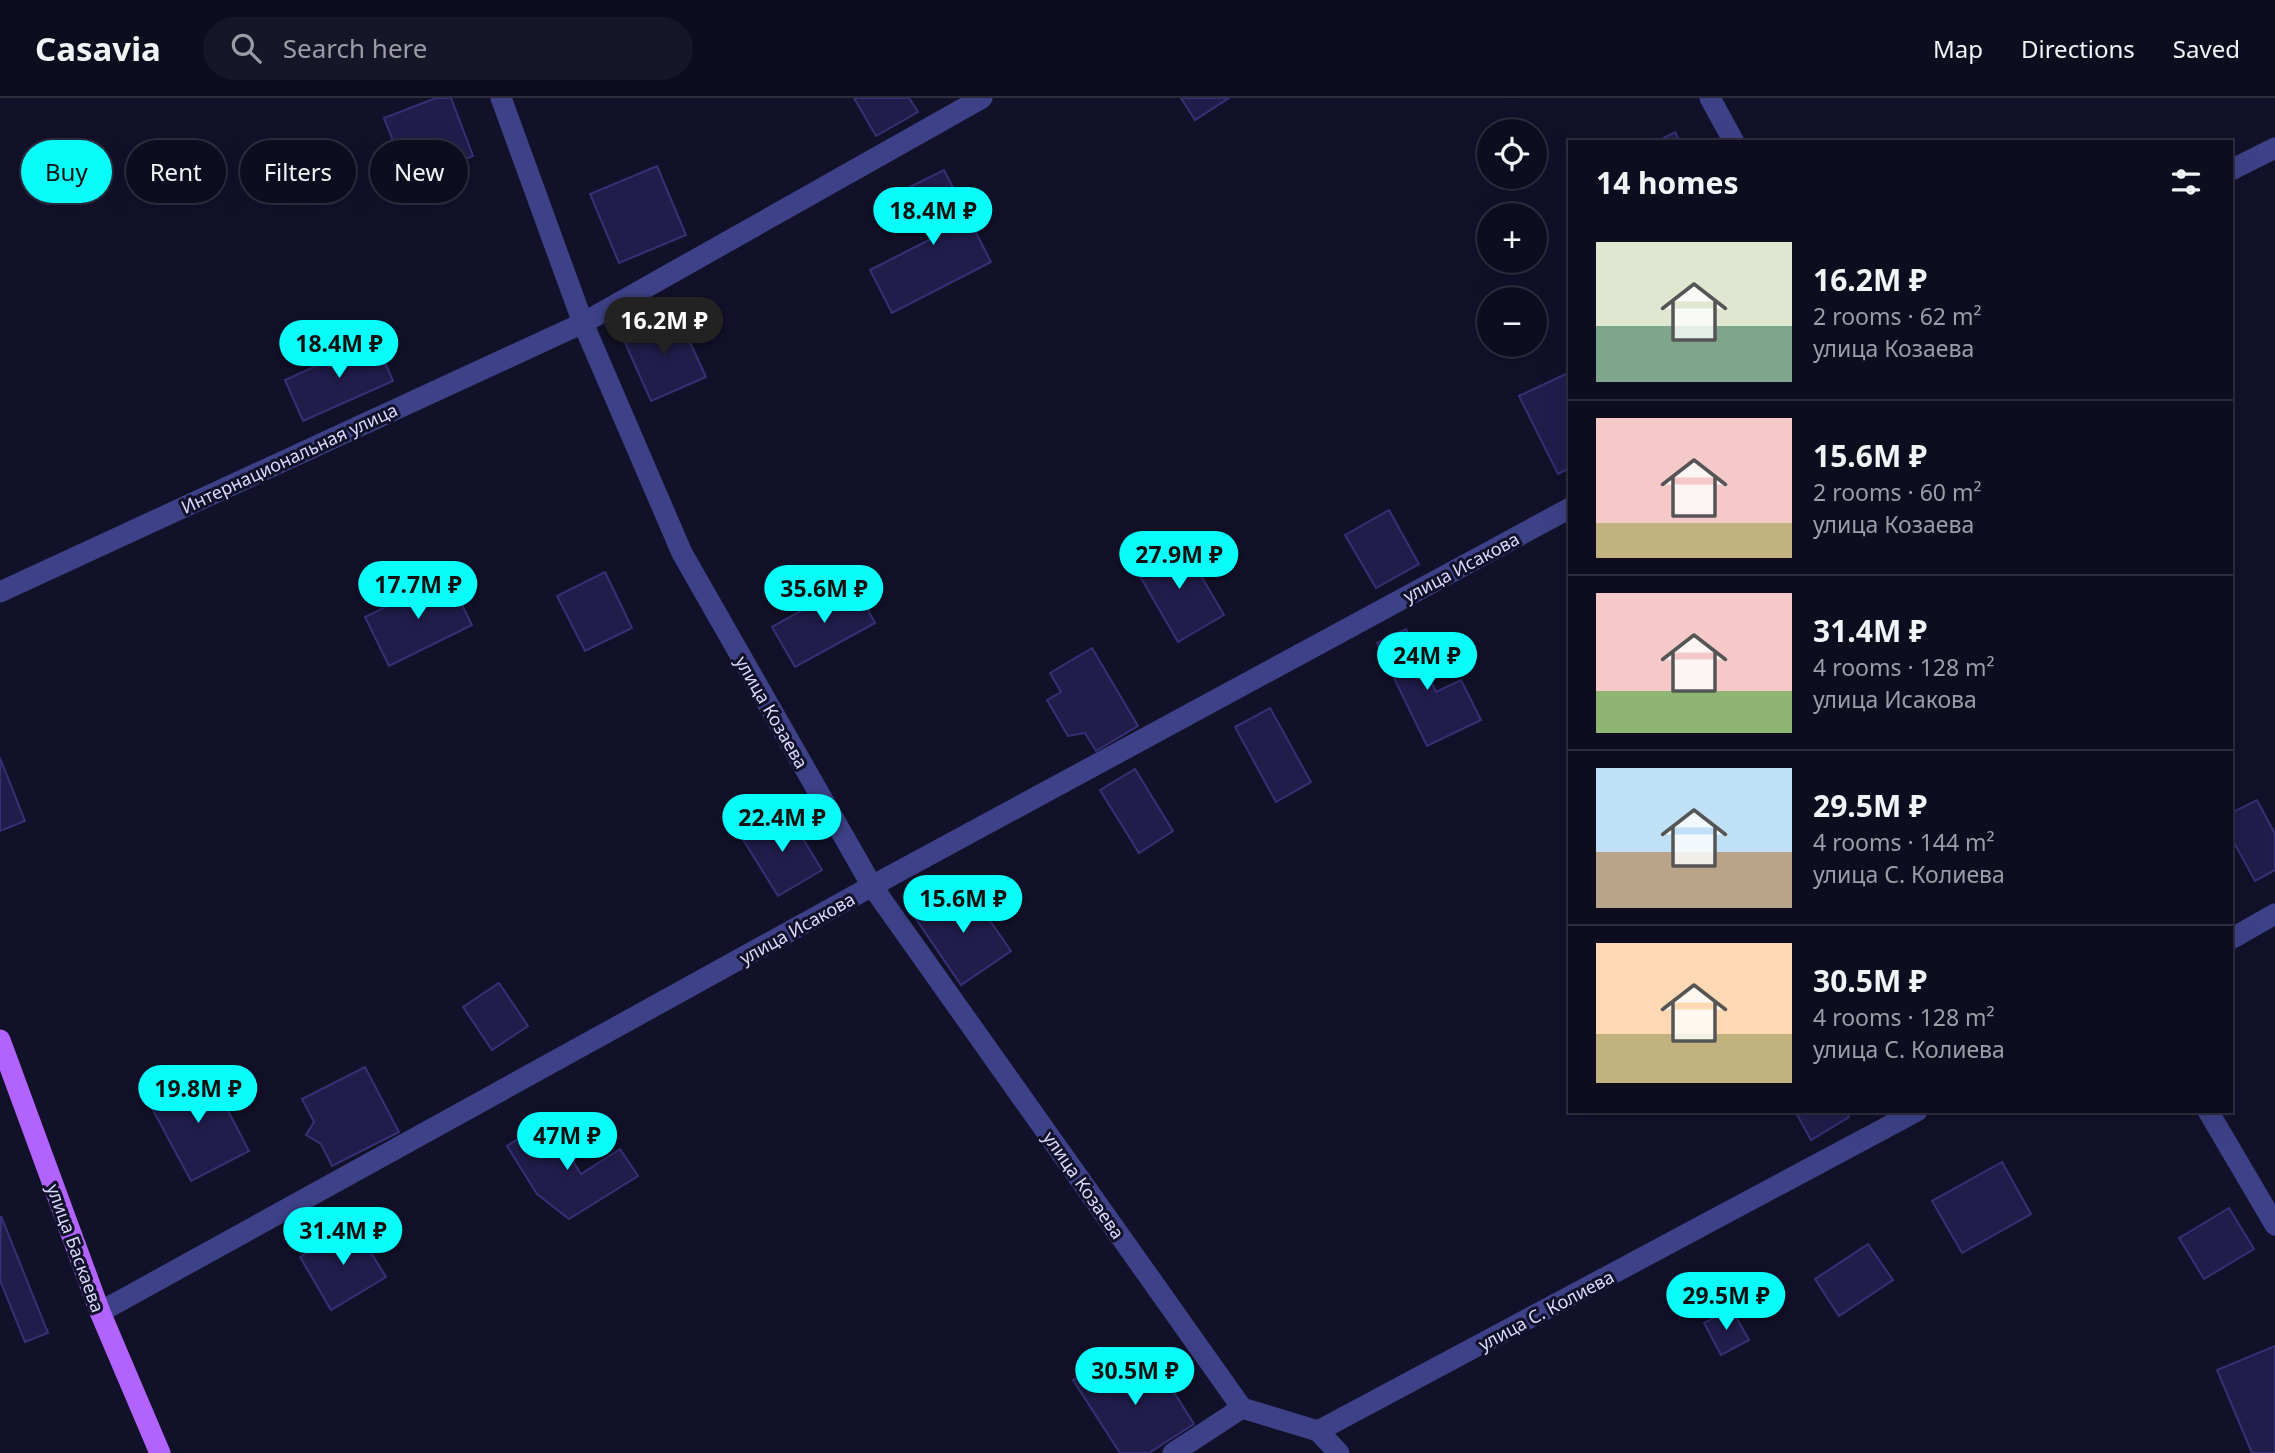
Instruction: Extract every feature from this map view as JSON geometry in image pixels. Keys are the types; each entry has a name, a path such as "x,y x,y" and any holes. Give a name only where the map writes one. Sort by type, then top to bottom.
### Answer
{"main road":[{"name":"улица Баскаева","path":"0,1040 100,1312 160,1453"}],"street":[{"name":"улица Козаева","path":"501,98 583,323 682,553 872,886 1242,1408"},
{"name":"Интернациональная улица","path":"0,592 583,323 982,98"},
{"path":"1710,98 1733,140"},
{"path":"2233,169 2275,148"},
{"name":"улица Исакова","path":"100,1312 872,886 1568,509"},
{"path":"2233,938 2275,914"},
{"name":"улица С. Колиева","path":"1318,1431 1913,1113"},
{"path":"2209,1113 2275,1225"},
{"path":"1173,1453 1242,1408 1318,1431 1339,1453"}],"building":[{"path":"436,98 451,98 467,140 393,140 384,118"},
{"path":"854,98 909,98 918,112 876,136"},
{"path":"1181,98 1229,98 1195,120"},
{"path":"1675,132 1679,140 1660,140"},
{"path":"468,143 473,156 468,158"},
{"path":"657,166 686,235 619,263 590,194"},
{"path":"944,170 991,262 892,313 870,270 931,239 906,189"},
{"path":"676,312 706,377 651,401 622,336"},
{"path":"375,339 393,381 303,421 285,380"},
{"path":"1568,373 1568,469 1558,474 1519,396"},
{"path":"1389,510 1419,564 1376,588 1345,535"},
{"path":"1180,540 1224,615 1178,642 1134,566"},
{"path":"605,572 632,628 585,651 557,596"},
{"path":"448,577 472,625 389,666 365,617"},
{"path":"853,582 875,623 795,667 772,627"},
{"path":"1406,629 1436,692 1461,680 1481,720 1427,746 1377,643"},
{"path":"1092,648 1138,726 1096,751 1085,733 1068,736 1047,700 1061,692 1050,673"},
{"path":"1270,708 1311,782 1276,802 1235,727"},
{"path":"0,758 25,821 0,831"},
{"path":"1135,769 1173,831 1139,853 1100,790"},
{"path":"2257,800 2275,834 2275,870 2255,881 2233,841 2233,812"},
{"path":"786,811 822,870 778,896 742,838"},
{"path":"965,885 1011,951 961,985 916,919"},
{"path":"499,983 528,1026 492,1050 463,1007"},
{"path":"365,1067 399,1132 332,1166 321,1144 306,1135 314,1122 302,1099"},
{"path":"206,1068 249,1151 191,1181 147,1099"},
{"path":"1796,1113 1847,1113 1849,1117 1811,1140"},
{"path":"547,1120 581,1174 620,1149 638,1176 569,1219 537,1194 507,1146"},
{"path":"2002,1162 2031,1214 1962,1253 1932,1201"},
{"path":"2229,1208 2254,1249 2204,1279 2179,1238"},
{"path":"1,1216 48,1333 25,1342 0,1280"},
{"path":"354,1225 386,1277 331,1310 300,1257"},
{"path":"1868,1244 1893,1280 1839,1316 1815,1279"},
{"path":"1731,1308 1749,1340 1721,1355 1704,1323"},
{"path":"2275,1346 2275,1453 2252,1453 2217,1370"},
{"path":"1151,1356 1194,1424 1149,1453 1120,1453 1073,1380 1097,1365 1108,1383"}]}
